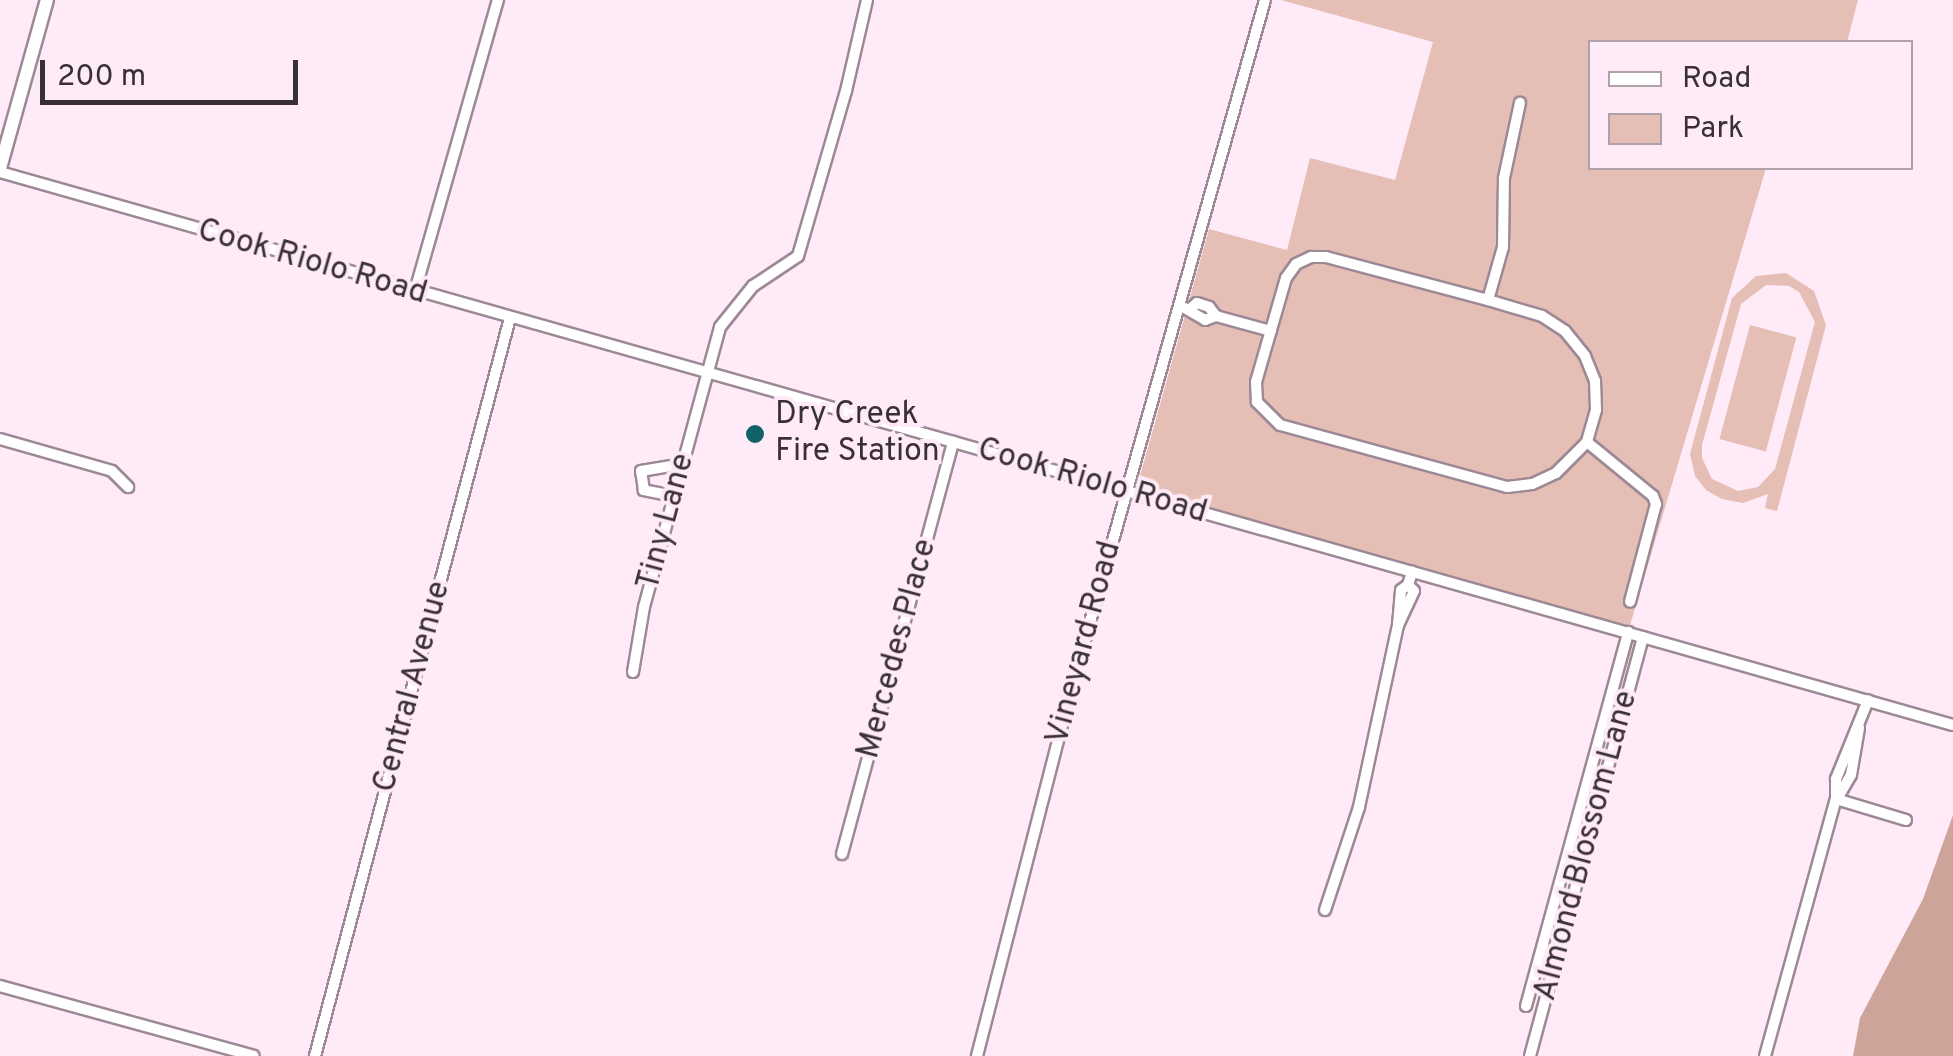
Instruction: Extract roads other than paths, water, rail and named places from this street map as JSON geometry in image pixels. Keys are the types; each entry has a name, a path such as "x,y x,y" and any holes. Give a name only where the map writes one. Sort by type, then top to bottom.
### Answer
{"main road":[{"path":"0,170 47,0"},
{"path":"0,135 18,106"}],"street":[{"path":"415,291 498,0"},
{"name":"Tiny Lane","path":"632,672 644,607 720,327 752,286 798,256 846,92 867,0"},
{"name":"Vineyard Road","path":"976,1056 1023,866 1128,492 1186,308 1265,0"},
{"path":"1488,300 1503,247 1504,178 1520,104"},
{"name":"Cook Riolo Road","path":"0,170 1953,725"},
{"path":"1311,257 1542,316 1564,331 1585,356 1595,381 1596,410 1587,442 1556,473 1532,484 1507,487 1280,425 1257,402 1256,382 1271,331 1286,278 1296,264 1311,257"},
{"path":"1186,308 1196,303 1209,307 1216,316 1271,331"},
{"name":"Central Avenue","path":"315,1056 510,318"},
{"path":"0,439 112,471 128,487"},
{"name":"Mercedes Place","path":"842,854 954,442"},
{"path":"1587,442 1653,496 1654,518 1630,602"},
{"path":"674,496 644,490 642,471 683,464"},
{"path":"1325,910 1359,807 1403,605 1401,590 1408,585 1412,572"},
{"path":"1526,1006 1628,632"},
{"name":"Almond Blossom Lane","path":"1530,1056 1644,637"},
{"path":"1765,1056 1836,800 1851,775 1868,700"},
{"path":"1836,800 1906,820"},
{"path":"0,986 254,1056"}],"place":[{"name":"Dry Creek Fire Station","path":"755,434"}]}
